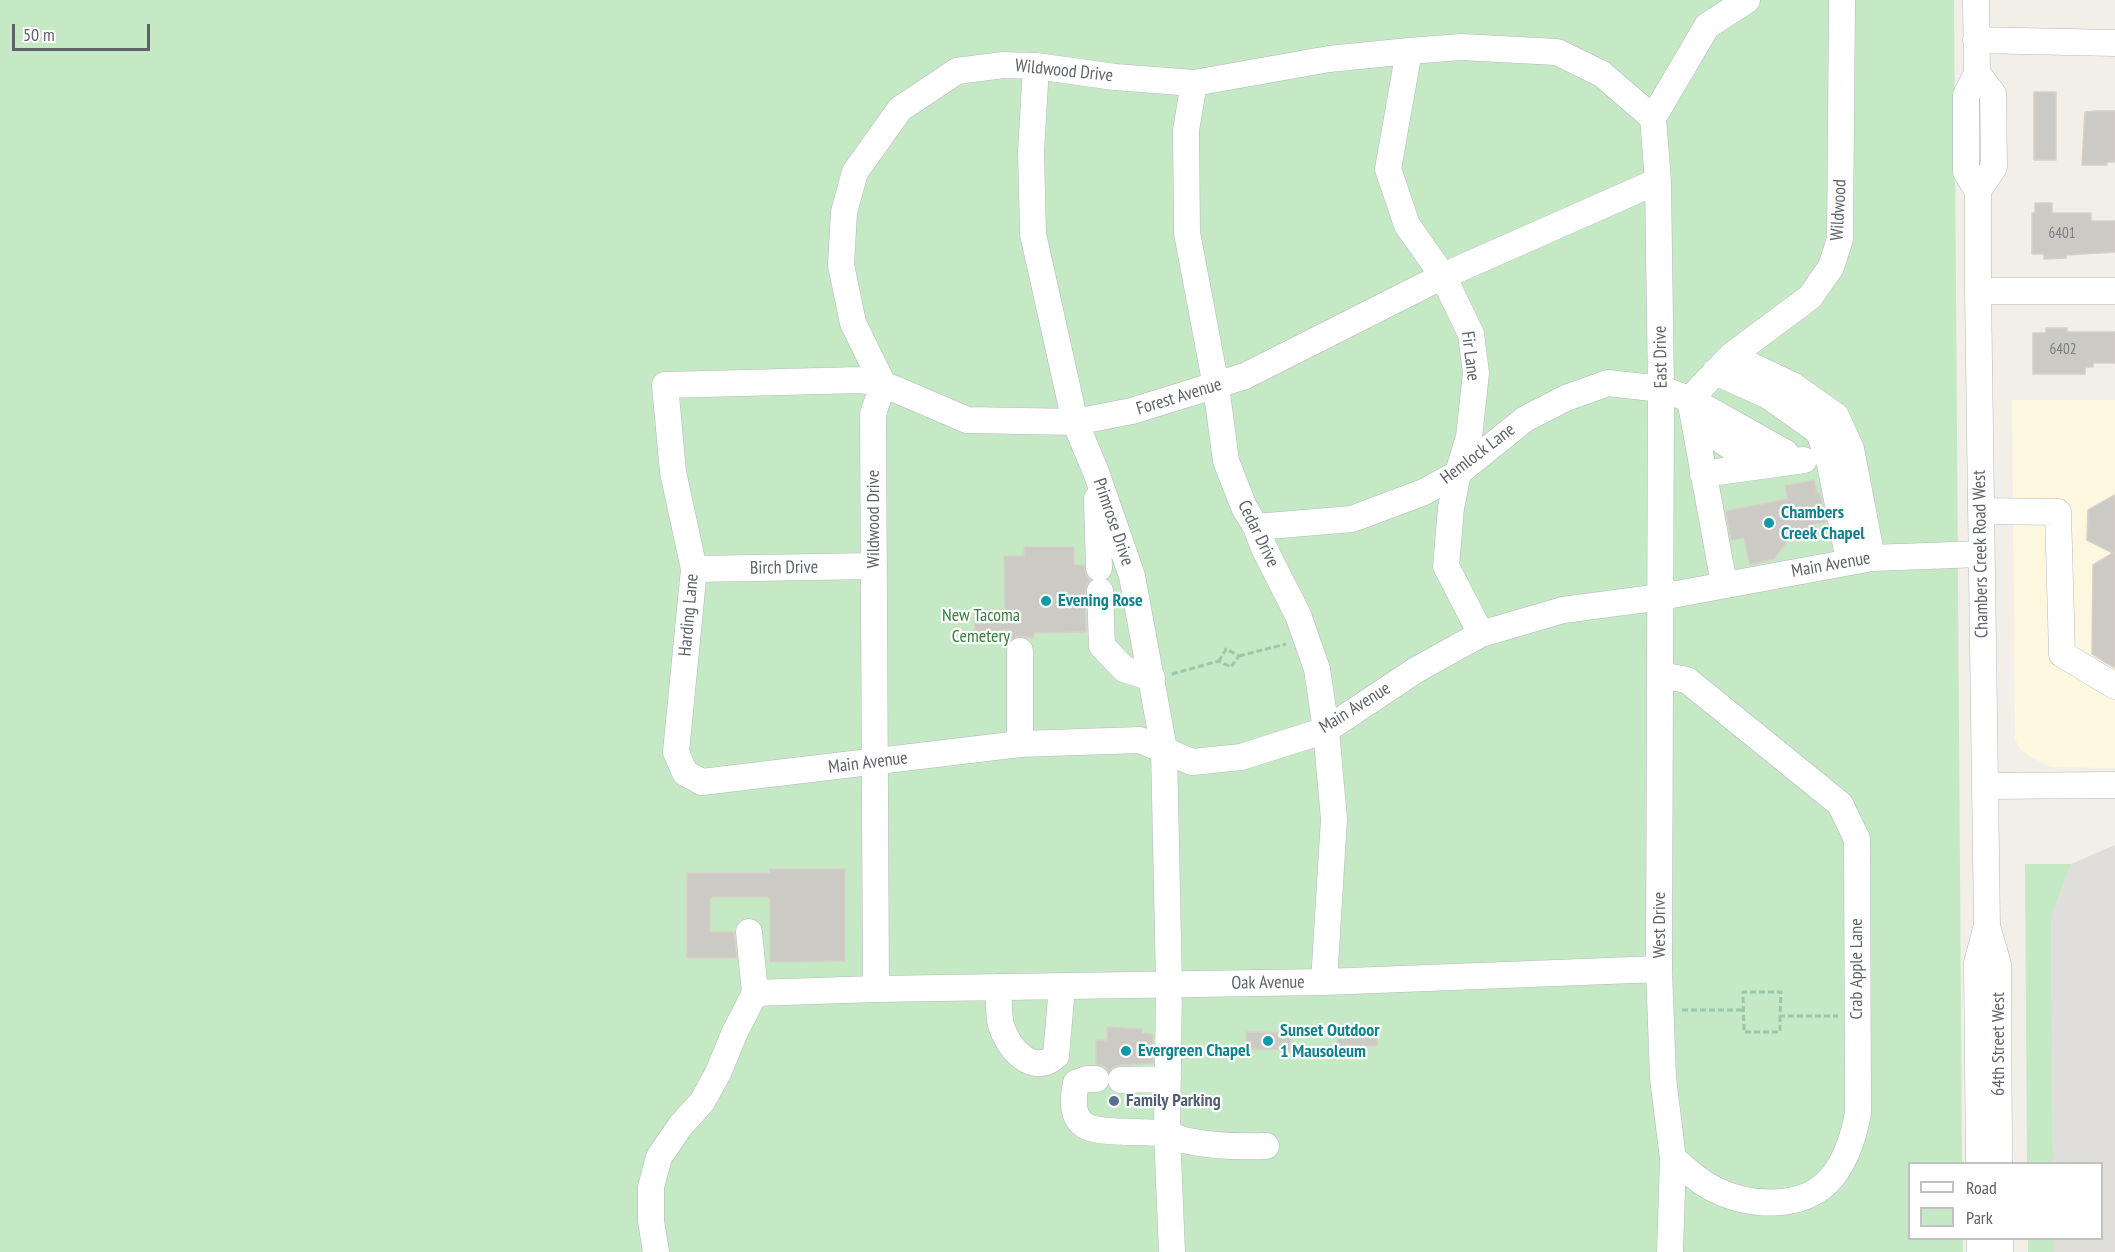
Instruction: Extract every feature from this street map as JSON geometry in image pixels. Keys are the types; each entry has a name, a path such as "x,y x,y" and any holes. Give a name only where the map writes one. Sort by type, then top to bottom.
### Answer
{"street":[{"path":"1653,118 1707,26 1747,0"},
{"name":"Wildwood","path":"1706,392 1810,297 1831,267 1840,239 1842,0"},
{"name":"Chambers Creek Road West","path":"1976,0 1977,73 1966,94 1966,172 1978,191 1985,786"},
{"path":"1976,40 2115,43"},
{"name":"Wildwood Drive","path":"876,989 873,414 883,384 853,323 841,264 844,212 855,172 900,108 957,71 1003,65 1036,66 1115,77 1194,83 1329,59 1461,47 1557,52 1602,74 1653,118"},
{"name":"Fir Lane","path":"1409,51 1388,169 1407,225 1443,276 1471,334 1476,373 1469,437 1458,472 1451,508 1446,566 1481,634"},
{"name":"Primrose Drive","path":"1036,66 1031,152 1033,234 1075,422 1096,472 1132,576 1164,749 1169,985 1167,1134 1172,1252"},
{"name":"Cedar Drive","path":"1194,83 1186,130 1187,233 1216,386 1226,461 1244,507 1298,615 1317,669 1326,730 1334,819 1324,982"},
{"name":"East Drive","path":"1653,118 1658,181 1661,597"},
{"name":"Forest Avenue","path":"664,385 861,380 883,384 967,420 1075,422 1132,411 1245,376 1443,276 1658,181"},
{"path":"1978,291 2115,291"},
{"name":"Hemlock Lane","path":"1256,527 1352,519 1424,492 1458,472 1525,419 1566,398 1608,383 1661,389"},
{"name":"Harding Lane","path":"664,385 673,472 694,569 676,752 685,773"},
{"path":"1706,392 1791,385 1836,416 1851,449 1860,560"},
{"path":"1661,389 1706,392 1779,402 1819,432 1792,462 1703,474"},
{"path":"1706,392 1716,445 1792,462"},
{"path":"1706,392 1786,453 1860,560"},
{"path":"1706,392 1703,474 1724,584"},
{"path":"1096,472 1102,646 1124,669 1152,678"},
{"path":"1981,512 2058,512 2062,654 2115,686"},
{"name":"Main Avenue","path":"685,773 702,782 1020,744 1140,740 1192,762 1242,757 1326,730 1416,670 1481,634 1563,610 1661,597 1860,560 1981,554"},
{"name":"Birch Drive","path":"694,569 874,566"},
{"name":"West Drive","path":"1661,597 1659,969 1663,1078 1673,1159 1670,1252"},
{"path":"1020,651 1020,744"},
{"name":"Crab Apple Lane","path":"1661,675 1687,680 1840,804 1857,840 1858,1113 1854,1136 1832,1177 1817,1190 1796,1200 1744,1202 1709,1187 1673,1159"},
{"path":"1985,786 2115,785"},
{"name":"64th Street West","path":"1985,786 1987,925 1998,964 1999,1162"},
{"name":"64th Street West","path":"1979,1162 1977,963 1987,925"},
{"path":"656,1252 651,1221 651,1187 659,1157 681,1125 702,1102 755,993 749,932"},
{"name":"Oak Avenue","path":"755,993 1324,982 1659,969"},
{"path":"999,987 1000,1024 1007,1040 1015,1052 1037,1063 1049,1062 1056,1056 1062,987"},
{"path":"1168,1079 1087,1079 1076,1083 1073,1096 1074,1111 1083,1125 1095,1129 1167,1134 1183,1140 1234,1147 1266,1146"}],"path":[{"path":"1152,678 1220,661 1231,667 1239,656 1306,639"},
{"path":"1220,661 1226,649 1239,656"},
{"path":"1743,992 1780,992 1780,1016 1780,1032 1744,1032 1743,992"},
{"path":"1661,1010 1743,1010"},
{"path":"1780,1016 1857,1016"}],"shaded area":[{"path":"2012,400 2115,400 2115,768 2051,767 2020,749 2015,739"},
{"path":"2115,845 2115,1252 2053,1252 2053,1240 2103,1240 2103,1162 2053,1162 2051,917 2071,864"}],"green space":[{"name":"New Tacoma Cemetery","path":"0,0 1954,0 1962,1162 1908,1162 1908,1240 1963,1240 1963,1252 0,1252"},
{"path":"2025,864 2071,864 2051,917 2053,1162 2027,1162"},
{"path":"2028,1240 2053,1240 2053,1252 2028,1252"}],"building":[{"path":"2034,92 2056,92 2056,160 2034,160"},
{"path":"2115,111 2115,162 2107,162 2107,165 2082,165 2085,112"},
{"path":"2035,203 2052,203 2052,213 2091,213 2091,221 2115,221 2115,252 2066,255 2066,258 2044,259 2044,254 2032,254 2032,213 2035,213"},
{"path":"2046,328 2067,328 2067,332 2115,332 2115,363 2093,363 2093,367 2085,367 2085,374 2033,374 2033,333 2046,333"},
{"name":"Chambers Creek Chapel","path":"1814,480 1817,493 1820,493 1826,522 1815,524 1817,532 1790,537 1774,559 1750,565 1744,538 1731,540 1726,511 1788,499 1785,486"},
{"path":"2115,495 2115,668 2092,654 2093,565 2113,553 2087,540 2088,510"},
{"name":"Evening Rose","path":"1024,547 1074,547 1074,565 1084,565 1086,575 1090,580 1085,592 1086,632 1034,633 1034,638 1019,636 975,639 974,610 1005,610 1004,556 1024,556"},
{"path":"770,869 845,869 845,961 770,962 770,897 710,897 710,932 734,932 737,958 687,958 687,873 770,873"},
{"name":"Evergreen Chapel","path":"1107,1027 1142,1029 1142,1033 1153,1034 1153,1063 1120,1065 1109,1072 1104,1066 1096,1064 1096,1040 1107,1040"},
{"path":"1338,1028 1378,1029 1377,1046 1337,1045"},
{"name":"Sunset Outdoor 1 Mausoleum","path":"1246,1032 1291,1033 1291,1050 1246,1049"}],"place":[{"name":"Chambers Creek Chapel","path":"1769,523"},
{"name":"Evening Rose","path":"1046,601"},
{"name":"Sunset Outdoor 1 Mausoleum","path":"1268,1041"},
{"name":"Evergreen Chapel","path":"1126,1051"},
{"name":"Family Parking","path":"1114,1101"}]}
